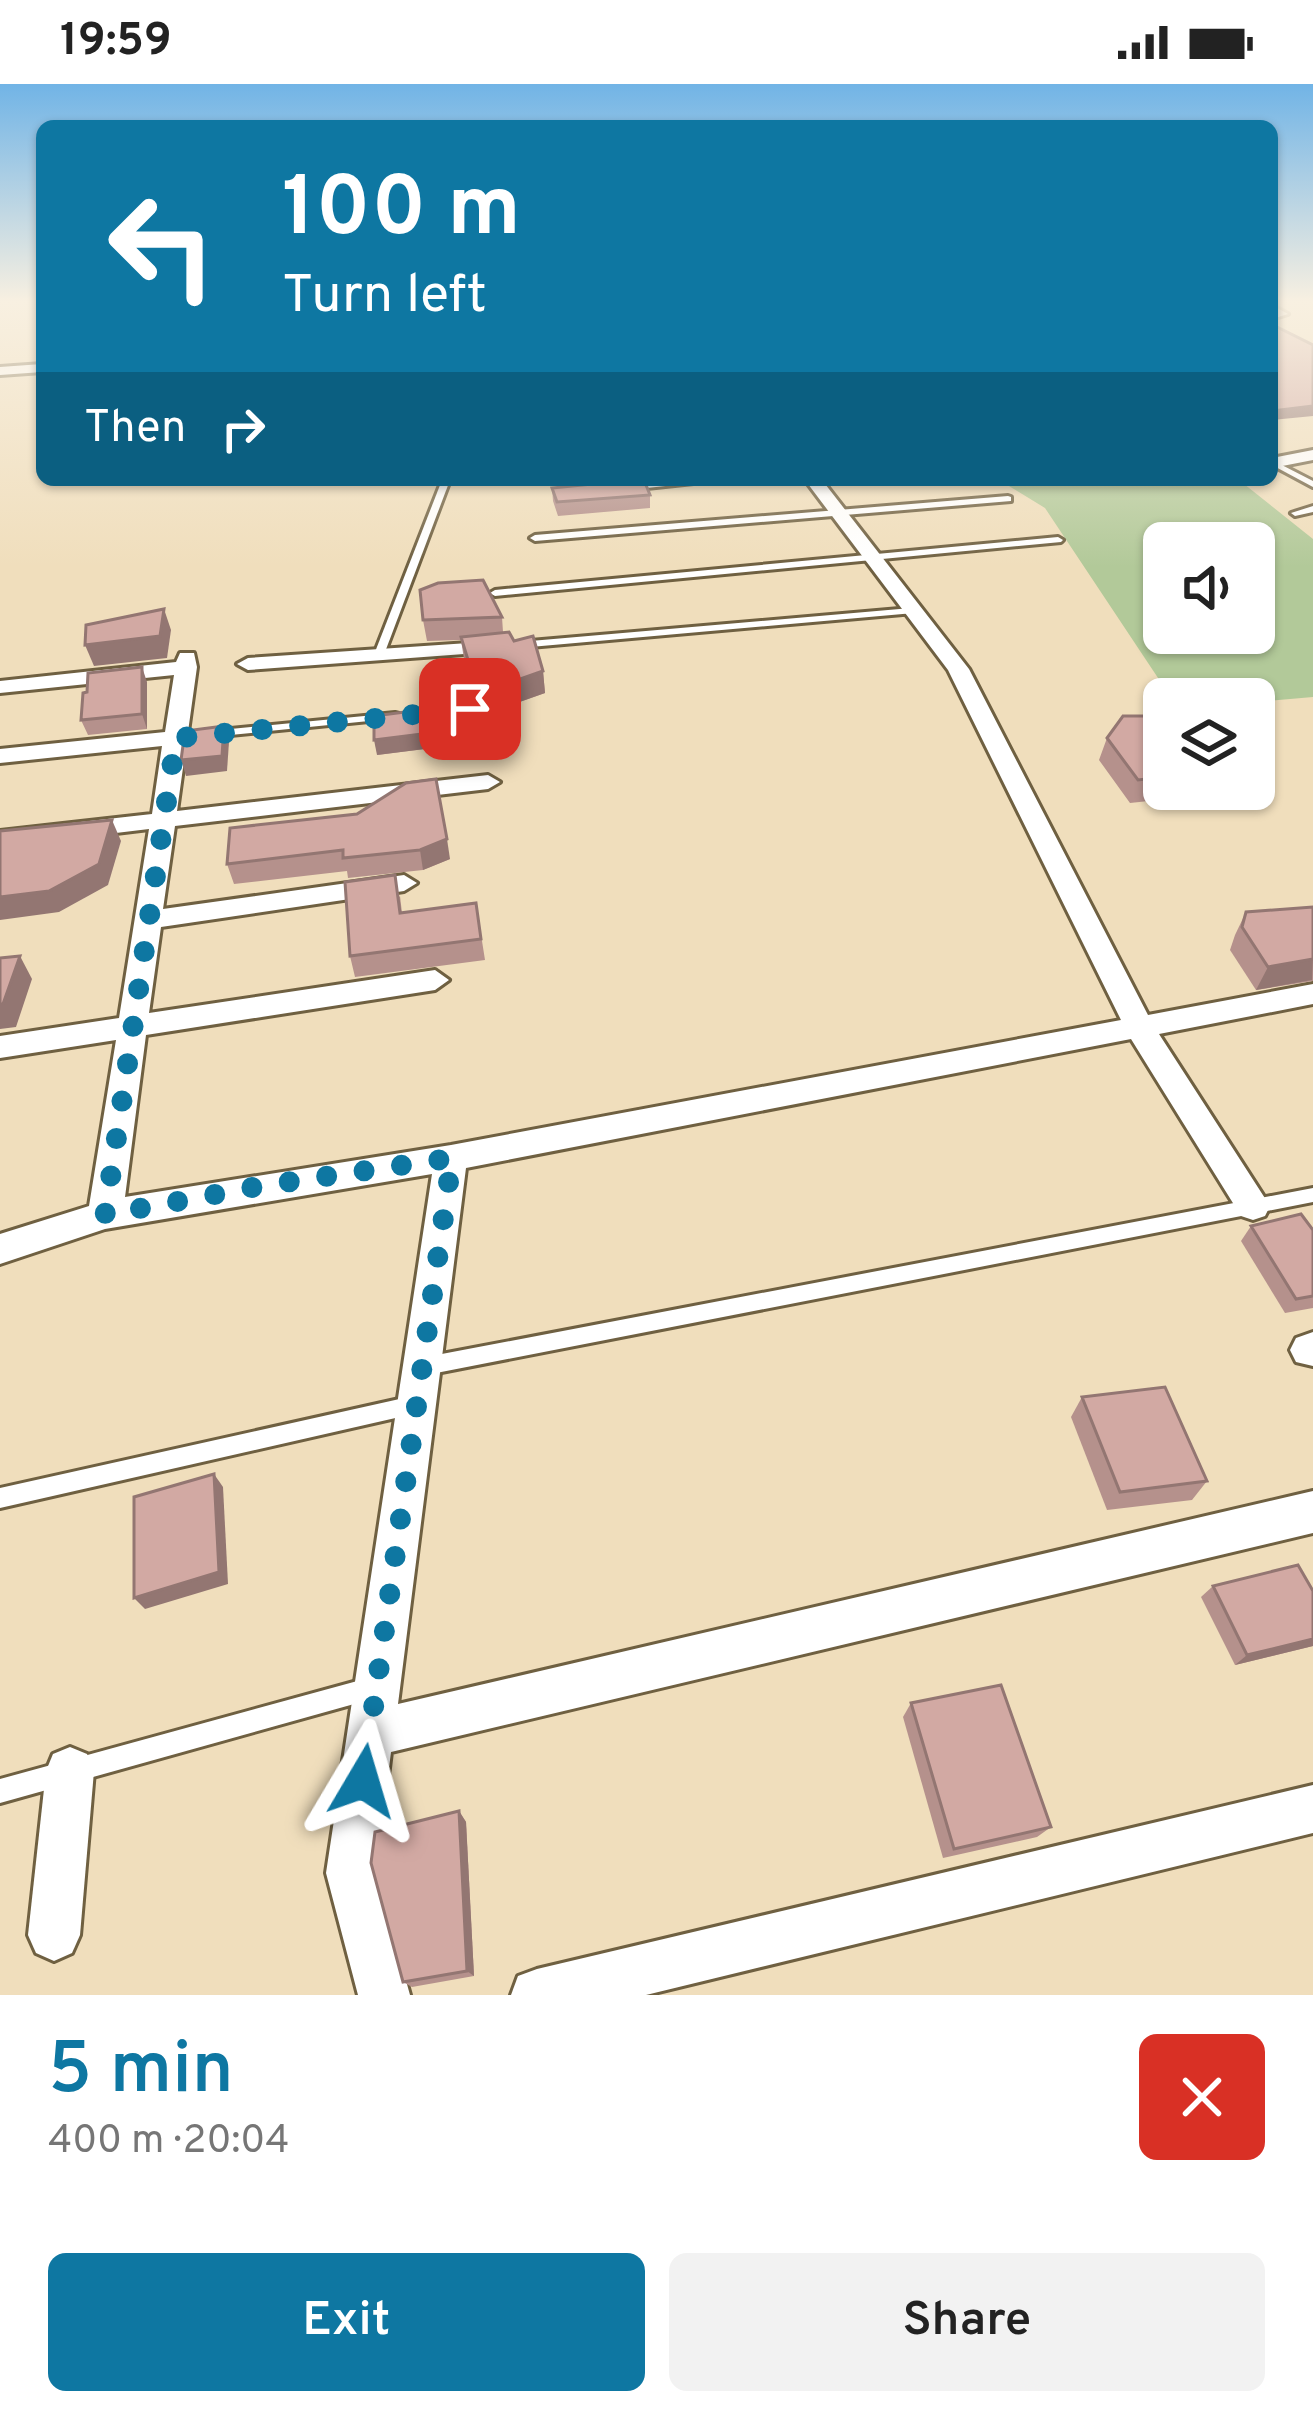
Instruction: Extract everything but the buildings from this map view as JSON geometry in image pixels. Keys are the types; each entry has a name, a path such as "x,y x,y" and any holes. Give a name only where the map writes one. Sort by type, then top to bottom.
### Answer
{"street":[{"path":"1278,461 1313,455"},
{"path":"817,486 970,689 1139,1027 1252,1206"},
{"path":"248,664 498,647"},
{"path":"0,687 187,662 105,1215"},
{"path":"0,756 176,738"},
{"path":"0,839 488,782"},
{"path":"148,920 404,883"},
{"path":"0,1047 435,980"},
{"path":"0,1249 105,1215 452,1158 1313,994"},
{"path":"384,1995 352,1873 452,1158"},
{"path":"369,1734 1313,1512"},
{"path":"54,1935 70,1772"},
{"path":"537,1995 1313,1809"}],"lane":[{"path":"1278,465 1313,484"},
{"path":"380,652 444,486"},
{"path":"614,488 636,486"},
{"path":"535,538 1008,499"},
{"path":"1295,513 1313,509"},
{"path":"495,593 1058,540"},
{"path":"498,647 911,611"},
{"path":"176,738 402,715"},
{"path":"0,1498 419,1386 1313,1195"},
{"path":"0,1791 375,1688"}],"green space":[{"path":"1009,486 1247,486 1313,539 1313,697 1275,700 1275,678 1158,678 1045,508"}],"route":[{"path":"363,1781 452,1158 105,1215 176,738 470,709"}]}
